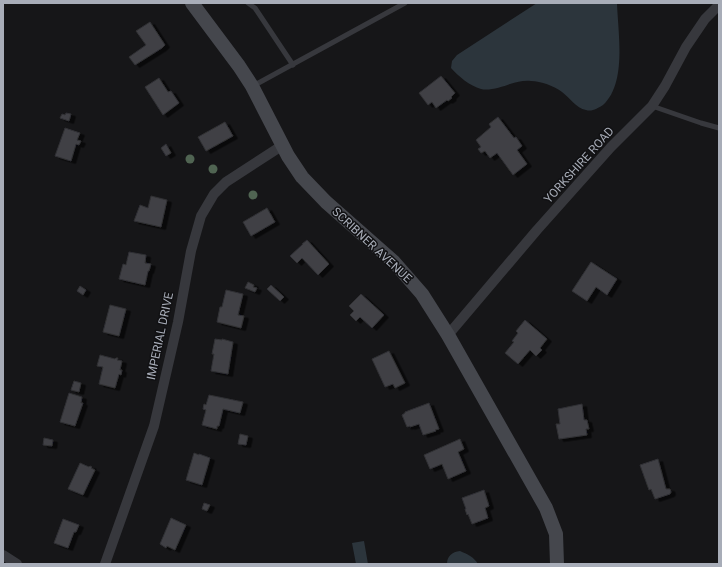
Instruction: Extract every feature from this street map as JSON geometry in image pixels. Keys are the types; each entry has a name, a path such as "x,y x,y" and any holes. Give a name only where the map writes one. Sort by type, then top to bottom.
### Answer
{"street":[{"name":"SCRIBNER AVENUE","path":"192,3 225,46 252,86 296,167 311,187 394,262 422,294 448,335 550,516 556,534 557,564"},
{"name":"YORKSHIRE ROAD","path":"448,335 537,230 601,159 652,106 665,86 686,47 705,19 719,5"},
{"name":"IMPERIAL DRIVE","path":"106,564 154,426 178,322 191,251 201,216 214,194 226,182 283,144"},
{"path":"3,555 17,564"}],"lane":[{"path":"248,3 255,8 293,64"},
{"path":"252,86 405,3"},
{"path":"652,106 719,128"}],"shaded area":[{"path":"537,3 617,3 619,43 618,71 611,96 603,105 593,110 582,109 559,90 547,84 535,81 523,81 496,88 481,89 464,80 451,68 452,61 457,55"},
{"path":"364,541 368,564 356,564 352,543"},
{"path":"460,551 468,555 478,564 447,564 450,555"}],"building":[{"path":"150,22 165,45 135,65 129,57 146,45 136,31"},
{"path":"441,76 455,93 451,97 452,98 436,108 432,102 428,105 419,93"},
{"path":"159,78 168,92 171,91 179,103 163,115 145,87"},
{"path":"66,113 71,114 69,121 60,118 62,114 65,115"},
{"path":"498,117 522,146 517,150 527,164 513,175 497,153 490,158 485,151 481,153 478,149 481,147 476,140 491,127 489,124"},
{"path":"225,122 233,136 206,151 198,137"},
{"path":"65,128 80,133 77,140 81,141 79,145 76,144 71,161 55,156"},
{"path":"166,144 171,153 166,156 161,148"},
{"path":"151,196 167,200 161,227 134,221 140,205 148,208"},
{"path":"267,208 275,222 251,236 243,222"},
{"path":"307,240 329,264 318,275 302,258 297,263 290,256"},
{"path":"129,252 146,255 145,263 151,264 145,285 119,279 123,264 126,265"},
{"path":"591,262 617,279 607,295 596,287 587,301 572,291"},
{"path":"248,282 254,285 253,287 257,288 255,292 245,288"},
{"path":"271,285 284,297 280,301 267,289"},
{"path":"80,286 86,290 83,295 77,291"},
{"path":"226,290 243,294 238,315 244,316 241,328 217,322"},
{"path":"361,294 384,315 372,328 360,317 356,321 350,315 354,311 349,306"},
{"path":"110,305 126,309 119,336 103,332"},
{"path":"525,320 547,339 540,348 542,350 536,356 530,350 518,364 505,353 514,342 512,341 518,333 516,331"},
{"path":"215,339 233,342 228,374 211,371"},
{"path":"389,351 405,383 395,388 393,384 385,387 372,359"},
{"path":"100,355 115,359 118,358 117,360 122,361 120,370 122,370 121,375 119,374 115,388 99,384 103,367 97,366"},
{"path":"74,381 81,383 79,392 71,390"},
{"path":"69,393 82,397 81,403 83,403 75,426 60,422"},
{"path":"209,395 243,402 240,413 223,409 217,429 202,425 206,410 203,409 204,404 206,405"},
{"path":"429,403 439,429 423,435 419,424 407,427 402,415 405,412"},
{"path":"582,404 584,420 587,420 589,429 586,429 587,435 559,439 556,424 560,424 558,409"},
{"path":"240,434 248,436 246,445 238,444"},
{"path":"44,438 53,440 52,446 43,445"},
{"path":"460,439 464,449 458,452 466,471 448,479 442,464 430,469 424,455"},
{"path":"194,453 210,458 202,485 186,480"},
{"path":"658,459 666,489 670,489 671,492 670,494 655,499 651,489 649,490 640,465"},
{"path":"80,463 89,467 90,466 95,470 83,495 68,489"},
{"path":"484,490 489,506 485,508 488,518 472,524 468,514 467,515 462,498"},
{"path":"204,503 210,505 207,511 202,509"},
{"path":"171,518 186,525 175,550 167,546 166,548 160,544"},
{"path":"63,519 79,525 76,532 74,532 68,548 54,543"}]}
